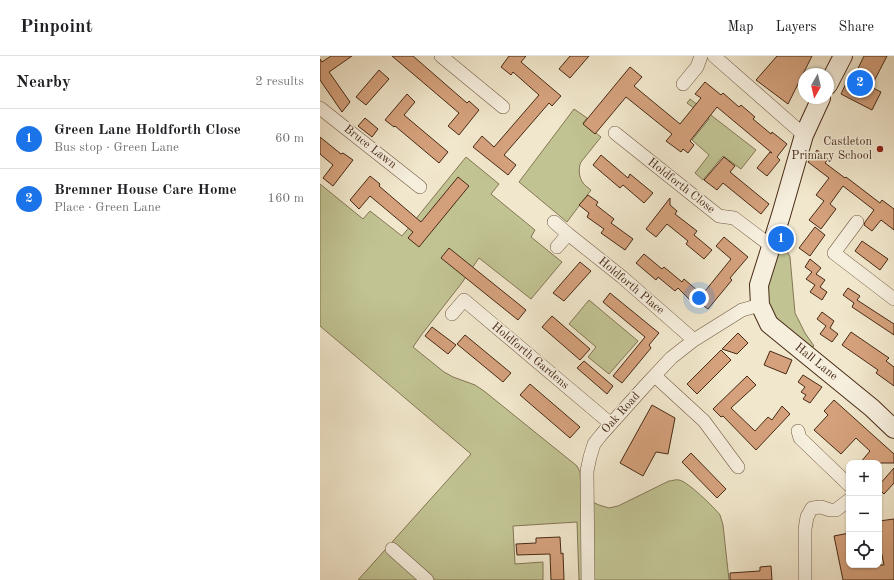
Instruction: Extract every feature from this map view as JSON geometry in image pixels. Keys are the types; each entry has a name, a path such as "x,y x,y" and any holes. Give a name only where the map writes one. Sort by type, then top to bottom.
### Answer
{"street":[{"path":"441,56 503,107"},
{"path":"683,84 697,67 701,56"},
{"path":"714,56 804,135"},
{"path":"834,73 843,56"},
{"name":"Hall Lane","path":"818,104 804,135 759,285 760,305 769,324 872,408 894,429"},
{"name":"Bruce Lawn","path":"320,108 420,187"},
{"name":"Holdforth Close","path":"615,133 719,216 734,218 771,246"},
{"name":"Holdforth Place","path":"554,222 622,276 694,340"},
{"path":"857,222 834,253 894,299"},
{"path":"557,247 568,234"},
{"name":"Holdforth Gardens","path":"452,314 464,300 611,424"},
{"name":"Oak Road","path":"588,580 587,471 594,444 671,358 694,340 742,310 760,305"},
{"path":"654,376 704,421 738,467"},
{"path":"798,431 800,438 846,482"},
{"path":"805,580 804,556 807,517 812,508 821,507 836,510 846,502"},
{"path":"392,549 426,580"}],"green space":[{"path":"690,99 756,150 741,169 723,156 703,180 695,173 709,155 692,140 709,119 687,103"},
{"path":"574,109 587,118 583,123 601,137 581,162 579,167 582,181 591,190 567,222 519,182"},
{"path":"466,157 499,184 491,194 535,230 531,237 562,262 531,299 479,258 413,347 444,372 475,385 484,391 577,466 580,472 581,489 590,501 609,508 618,506 669,481 678,480 688,485 707,501 720,515 723,525 729,580 579,580 577,522 513,526 515,564 543,562 543,580 358,580 471,454 320,326 320,184 363,219 370,211 402,236"},
{"path":"775,251 787,251 790,257 795,313 805,333 814,346 808,350 773,316 769,305 766,291"},
{"path":"589,300 638,341 609,374 588,357 596,347 569,324"}],"building":[{"path":"331,56 352,56 329,72 350,102 342,112 320,80 320,59 322,62"},
{"path":"392,56 413,56 467,103 469,101 479,110 459,135 448,126 459,113"},
{"path":"509,56 526,56 521,62 561,96 552,106 549,103 504,155 516,165 508,175 473,147 482,136 494,147 539,95 513,72 511,75 501,67"},
{"path":"570,56 589,56 570,78 559,69"},
{"path":"777,56 812,56 806,68 798,68 798,84 788,104 756,80"},
{"path":"864,56 887,56 871,87 881,92 872,110 841,94 849,77 853,79"},
{"path":"630,67 642,77 634,86 680,124 701,98 695,94 705,82 721,95 723,93 739,107 741,105 755,117 753,119 771,134 772,132 787,144 777,157 780,160 767,176 757,168 770,152 772,153 717,107 690,141 694,145 688,153 683,149 681,152 666,141 672,134 626,97 595,134 583,124"},
{"path":"379,70 389,79 366,105 356,97"},
{"path":"407,94 415,102 404,115 448,152 439,163 395,126 394,127 385,120"},
{"path":"365,118 378,129 372,137 358,126"},
{"path":"320,137 341,154 343,153 353,160 333,186 323,178 333,165 320,154"},
{"path":"817,150 828,159 825,163 880,203 882,200 894,209 894,230 881,220 872,231 864,225 874,210 843,186 830,204 836,209 821,229 809,220 824,201 816,195 829,178 808,162"},
{"path":"601,155 628,178 630,174 653,193 644,203 623,185 620,188 593,165"},
{"path":"724,157 735,166 730,172 769,204 761,214 723,183 717,190 704,180"},
{"path":"370,176 380,184 379,186 421,222 458,177 469,186 419,247 408,238 413,232 370,196 359,209 350,200"},
{"path":"588,195 598,202 596,205 614,219 611,223 633,239 625,250 601,233 604,229 587,217 589,213 579,205"},
{"path":"670,198 670,205 677,211 675,214 697,231 694,235 712,250 704,259 686,244 688,241 667,224 656,237 646,229"},
{"path":"815,227 825,235 810,256 799,248"},
{"path":"724,237 748,257 730,278 732,280 708,309 697,301 731,259 716,246"},
{"path":"862,241 888,259 880,270 855,251"},
{"path":"449,248 526,310 518,320 441,258"},
{"path":"644,254 662,269 664,267 682,282 684,279 698,291 690,300 678,288 675,291 658,277 656,280 636,263"},
{"path":"810,259 821,268 816,274 825,280 820,287 827,292 822,300 810,292 815,285 806,279 812,272 805,267"},
{"path":"580,262 591,271 564,301 553,293"},
{"path":"848,288 860,296 857,300 894,324 894,335 852,307 854,303 843,295"},
{"path":"610,293 659,333 649,345 651,348 622,383 613,376 645,337 603,302"},
{"path":"822,312 834,321 830,328 838,334 832,342 820,334 826,326 817,319"},
{"path":"552,316 590,349 580,360 542,327"},
{"path":"432,327 456,345 448,354 425,336"},
{"path":"851,332 889,358 886,361 894,367 894,386 876,373 878,370 842,345"},
{"path":"738,333 748,343 737,354 722,349"},
{"path":"465,335 511,373 503,382 457,344"},
{"path":"721,350 731,360 697,394 687,384"},
{"path":"770,351 792,360 786,374 764,365"},
{"path":"584,361 613,386 607,394 577,368"},
{"path":"803,375 822,387 810,403 803,399 806,395 801,392 805,387 798,382"},
{"path":"747,376 756,385 731,408 755,431 768,417 772,420 782,406 790,414 756,450 723,416 721,417 713,409"},
{"path":"530,384 580,427 570,438 520,395"},
{"path":"834,400 894,454 894,463 882,463 882,460 862,460 870,451 856,438 841,454 814,430 828,415 824,411"},
{"path":"652,405 675,418 668,454 656,452 643,476 620,463"},
{"path":"691,453 726,489 717,498 682,462"},
{"path":"894,468 894,483 884,494 882,492 882,482"},
{"path":"894,519 894,580 843,580 834,536 846,534 846,568 882,568 882,565 884,565 882,555 882,521"},
{"path":"560,537 561,554 563,553 564,580 551,580 550,554 517,555 516,544 536,543 536,538"},
{"path":"771,566 772,580 730,580 730,573 760,571 760,567"}],"place":[{"name":"Bremner House Care Home","path":"860,83"},
{"name":"Castleton Primary School","path":"880,149"},
{"name":"Green Lane Holdforth Close","path":"781,239"}]}
